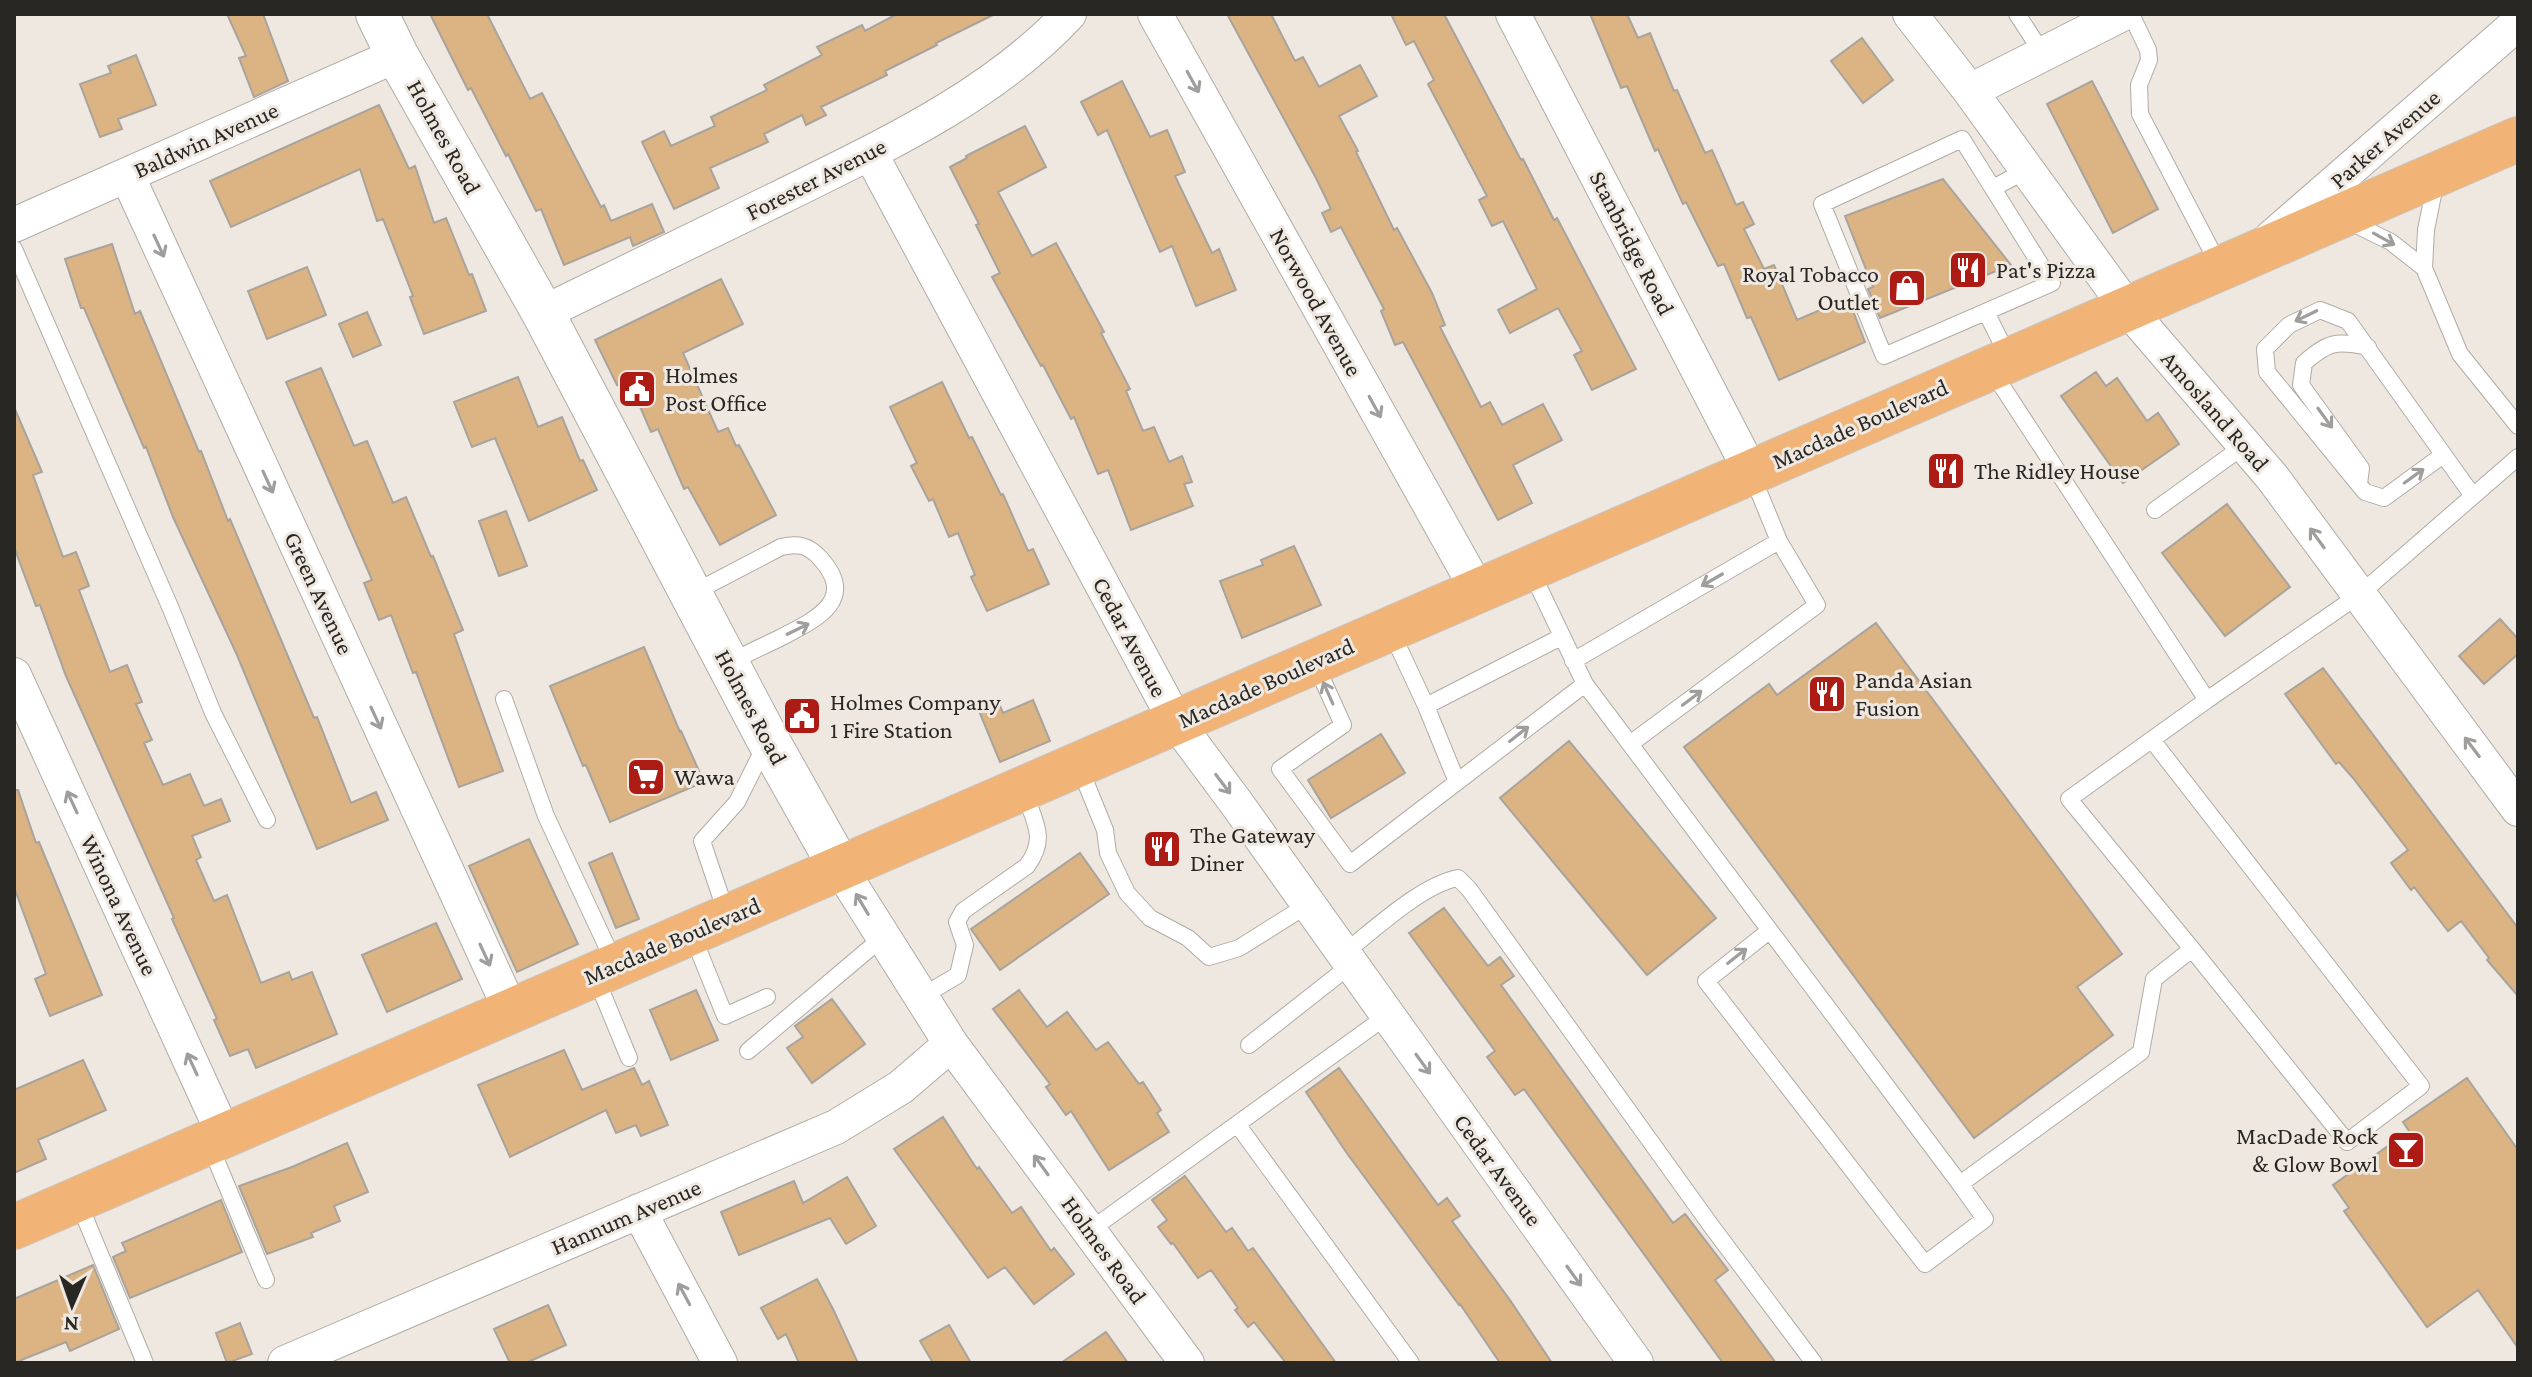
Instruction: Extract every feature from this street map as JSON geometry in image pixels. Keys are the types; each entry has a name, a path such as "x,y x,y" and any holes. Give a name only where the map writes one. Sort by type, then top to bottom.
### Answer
{"main road":[{"name":"Macdade Boulevard","path":"14,1227 2518,139"}],"street":[{"name":"Holmes Road","path":"377,14 397,55 543,313 768,740 882,938 951,1044 1187,1363"},
{"name":"Forester Avenue","path":"543,313 870,153 988,85 1047,38 1069,14"},
{"name":"Norwood Avenue","path":"1155,14 1478,591"},
{"name":"Stanbridge Road","path":"1513,14 1751,472"},
{"name":"Amosland Road","path":"1911,14 2127,308 2272,477 2518,809"},
{"path":"1970,91 2122,14"},
{"name":"Parker Avenue","path":"2236,261 2518,23"},
{"name":"Baldwin Avenue","path":"14,225 397,55"},
{"name":"Cedar Avenue","path":"870,153 1176,722 1636,1363"},
{"name":"Green Avenue","path":"127,175 511,1011"},
{"name":"Winona Avenue","path":"14,675 216,1139"},
{"name":"Hannum Avenue","path":"287,1363 836,1127 901,1087 951,1044"},
{"path":"639,1211 720,1363"}],"lane":[{"path":"2017,14 2043,54"},
{"path":"2131,14 2148,50 2149,60 2139,85 2140,114 2236,261"},
{"path":"1962,139 1993,188 2052,283 1884,356 1822,204 1962,139"},
{"path":"1993,188 2027,170"},
{"path":"2438,174 2426,230 2424,268 2460,354 2518,426"},
{"path":"2339,217 2391,242 2424,268"},
{"path":"14,249 213,713 267,820"},
{"path":"2443,455 2384,498 2365,492 2267,372 2265,349 2289,325 2320,310 2348,321 2473,496"},
{"path":"1986,312 2000,363 2207,700"},
{"path":"2359,484 2361,468 2301,385 2304,363 2322,348 2342,341 2368,347"},
{"path":"2155,510 2245,445"},
{"path":"2152,740 2421,1086 2347,1142 2069,799 2207,700 2359,595 2518,457"},
{"path":"1630,744 1817,605 1779,541 1751,472"},
{"path":"1573,661 1779,541"},
{"path":"691,594 781,547 796,543 811,549 831,574 835,587 827,610 814,621 728,663"},
{"path":"1529,568 1585,684 1985,1219 1925,1264 1706,981 1769,931"},
{"path":"1389,629 1426,706 1457,782"},
{"path":"1426,706 1561,637"},
{"path":"1314,661 1343,725 1280,769 1350,864 1585,684"},
{"path":"504,699 605,970 629,1058"},
{"path":"767,997 725,1016 709,924 702,841 737,802 768,740"},
{"path":"1078,764 1105,830 1108,853 1127,893 1150,918 1188,938 1209,957 1239,948 1309,904"},
{"path":"921,997 958,975 965,945 957,922 963,911 1027,866 1034,856 1040,838 1023,788"},
{"path":"1249,1045 1424,891 1445,880 1458,878 1558,1009 1712,1227 1814,1363"},
{"path":"748,1051 882,938"},
{"path":"1960,1184 2141,1052 2154,979 2192,949"},
{"path":"1089,1231 1388,1015"},
{"path":"1237,1124 1411,1363"},
{"path":"216,1139 266,1280"},
{"path":"77,1199 146,1363"}],"building":[{"path":"227,14 263,14 288,81 254,97 239,58 246,56"},
{"path":"430,14 487,14 530,99 542,93 611,221 652,204 664,232 633,246 630,237 564,265 541,209 536,211 471,88 468,90"},
{"path":"897,14 995,14 885,71 887,75 821,107 826,115 806,125 802,115 764,134 768,142 710,168 719,188 674,209 642,142 664,131 671,146 715,126 711,117 767,90 764,85 822,55 817,47 862,25 865,31"},
{"path":"1227,14 1271,14 1295,61 1303,57 1319,87 1360,65 1377,96 1339,116 1394,230 1397,228 1432,293 1445,325 1440,327 1481,407 1490,402 1502,425 1543,404 1562,440 1513,465 1532,503 1498,520 1403,342 1395,345 1381,311 1384,309 1341,227 1331,232 1322,213 1331,209"},
{"path":"1391,14 1444,14 1636,369 1592,390 1574,355 1582,351 1558,308 1510,333 1498,310 1537,289 1503,221 1492,226 1479,200 1487,196 1428,84 1434,80 1414,41 1406,45"},
{"path":"1590,14 1627,14 1638,38 1650,33 1705,153 1712,150 1736,205 1743,202 1754,224 1744,229 1764,269 1774,265 1797,320 1848,298 1865,342 1779,380 1724,264 1718,266 1686,202 1683,204 1658,149 1655,151 1627,86 1621,88"},
{"path":"1862,38 1893,80 1863,103 1831,61"},
{"path":"136,55 156,105 118,119 122,129 100,137 80,84 111,73 108,66"},
{"path":"1122,81 1150,137 1167,130 1185,172 1175,176 1212,253 1219,249 1236,290 1196,306 1172,246 1160,252 1107,130 1098,135 1081,102"},
{"path":"2092,81 2158,209 2113,233 2047,104"},
{"path":"379,105 409,169 415,166 434,223 446,218 486,311 424,334 410,297 413,296 383,219 377,221 360,169 231,227 210,181"},
{"path":"1025,126 1046,167 998,192 1032,256 1056,243 1104,332 1101,333 1130,389 1126,391 1143,431 1154,427 1169,462 1182,456 1192,482 1184,484 1193,506 1131,530 1108,470 1098,474 1074,417 1071,419 992,277 1000,273 950,167"},
{"path":"1943,179 2011,265 1880,318 1868,289 1873,287 1845,216"},
{"path":"112,244 135,314 140,311 228,521 230,519 314,718 317,717 351,803 376,792 388,820 317,849 237,655 173,517 146,447 84,308 81,308 65,259"},
{"path":"307,267 326,315 267,339 248,291"},
{"path":"721,279 743,324 683,353 718,432 728,428 776,515 720,545 688,487 684,489 658,429 651,432 628,379 617,385 595,340"},
{"path":"367,312 381,345 353,357 339,324"},
{"path":"321,368 354,446 367,441 393,503 406,497 433,556 463,630 454,634 503,771 459,787 391,615 379,620 364,583 372,580 286,382"},
{"path":"2096,372 2106,386 2117,378 2147,421 2158,413 2179,444 2123,483 2061,396"},
{"path":"518,377 538,427 562,417 580,461 583,460 597,490 529,521 495,438 472,447 454,402"},
{"path":"942,382 969,438 972,437 1003,494 1028,551 1033,549 1049,584 987,611 971,577 975,575 958,533 949,537 933,499 929,501 911,466 917,463 890,407"},
{"path":"14,407 42,472 33,475 63,557 76,552 89,586 79,590 110,672 127,665 142,702 136,704 152,740 144,743 163,785 190,774 204,806 221,799 230,821 192,836 201,857 196,860 214,901 227,895 261,983 289,972 292,980 312,972 337,1034 256,1068 248,1049 230,1056 174,918 66,676 40,605 36,606 14,547"},
{"path":"2227,504 2290,587 2225,636 2162,553"},
{"path":"506,511 527,566 499,576 479,521"},
{"path":"1294,546 1321,605 1242,638 1220,581 1263,565 1261,560"},
{"path":"2500,619 2518,639 2518,654 2484,684 2459,656"},
{"path":"1876,623 2122,954 2077,987 2113,1035 1974,1138 1684,747 1769,684 1777,695"},
{"path":"644,647 704,782 610,822 550,686"},
{"path":"2323,668 2518,928 2518,996 2487,960 2489,958 2461,921 2448,931 2414,887 2411,890 2391,863 2408,850 2353,778 2339,762 2336,764 2285,694"},
{"path":"1033,700 1050,741 1000,762 979,711 999,703 1003,713"},
{"path":"1381,734 1405,773 1331,818 1308,780"},
{"path":"1569,741 1716,918 1647,975 1500,798"},
{"path":"14,790 18,790 36,843 39,842 102,995 50,1016 35,979 46,974 14,887"},
{"path":"529,839 578,944 517,972 469,866"},
{"path":"612,853 639,919 616,928 589,863"},
{"path":"1080,853 1109,894 1000,970 971,929"},
{"path":"1444,908 1488,966 1500,957 1514,976 1501,985 1673,1223 1685,1214 1728,1270 1715,1280 1776,1363 1723,1363 1524,1089 1515,1095 1487,1057 1495,1051 1409,933"},
{"path":"436,923 462,979 387,1012 362,955"},
{"path":"696,990 718,1040 671,1060 650,1010"},
{"path":"1019,990 1047,1027 1067,1012 1096,1050 1108,1042 1139,1084 1143,1082 1161,1110 1157,1113 1169,1132 1109,1170 1071,1111 1066,1115 1046,1087 1050,1084 993,1009"},
{"path":"832,999 865,1044 812,1083 787,1048 803,1037 795,1026"},
{"path":"564,1050 582,1090 634,1068 642,1085 649,1081 668,1125 641,1136 636,1125 616,1133 606,1110 510,1157 478,1085"},
{"path":"83,1060 106,1110 38,1140 46,1159 14,1173 14,1090"},
{"path":"1339,1068 1438,1205 1447,1198 1460,1216 1452,1221 1552,1363 1500,1363 1460,1304 1346,1152 1306,1092"},
{"path":"2467,1078 2518,1150 2518,1348 2478,1290 2427,1327 2344,1211 2349,1208 2333,1185 2409,1131 2403,1122"},
{"path":"943,1117 977,1169 979,1167 1012,1213 1021,1207 1051,1251 1054,1248 1074,1274 1034,1304 1005,1267 988,1278 894,1149"},
{"path":"347,1143 368,1192 334,1206 340,1221 311,1233 313,1237 267,1254 239,1186"},
{"path":"1185,1176 1226,1232 1232,1228 1248,1251 1253,1248 1336,1363 1286,1363 1254,1322 1248,1327 1211,1270 1198,1278 1158,1227 1167,1220 1152,1200"},
{"path":"847,1177 876,1226 846,1244 830,1218 739,1255 721,1212 794,1181 803,1203"},
{"path":"221,1200 242,1252 130,1298 113,1257 126,1251 122,1243"},
{"path":"93,1265 119,1329 70,1351 66,1342 14,1363 14,1299"},
{"path":"817,1279 858,1363 799,1363 786,1334 778,1339 761,1308"},
{"path":"548,1305 566,1345 526,1363 510,1363 494,1329"},
{"path":"240,1323 252,1354 227,1363 216,1333"},
{"path":"949,1325 971,1363 933,1363 920,1341"},
{"path":"1106,1332 1128,1363 1061,1363"}],"place":[{"name":"Pat's Pizza","path":"1968,270"},
{"name":"Royal Tobacco Outlet","path":"1907,288"},
{"name":"Holmes Post Office","path":"637,389"},
{"name":"The Ridley House","path":"1946,471"},
{"name":"Panda Asian Fusion","path":"1827,694"},
{"name":"Holmes Company 1 Fire Station","path":"802,716"},
{"name":"Wawa","path":"646,777"},
{"name":"The Gateway Diner","path":"1162,849"},
{"name":"MacDade Rock & Glow Bowl","path":"2406,1150"}]}
